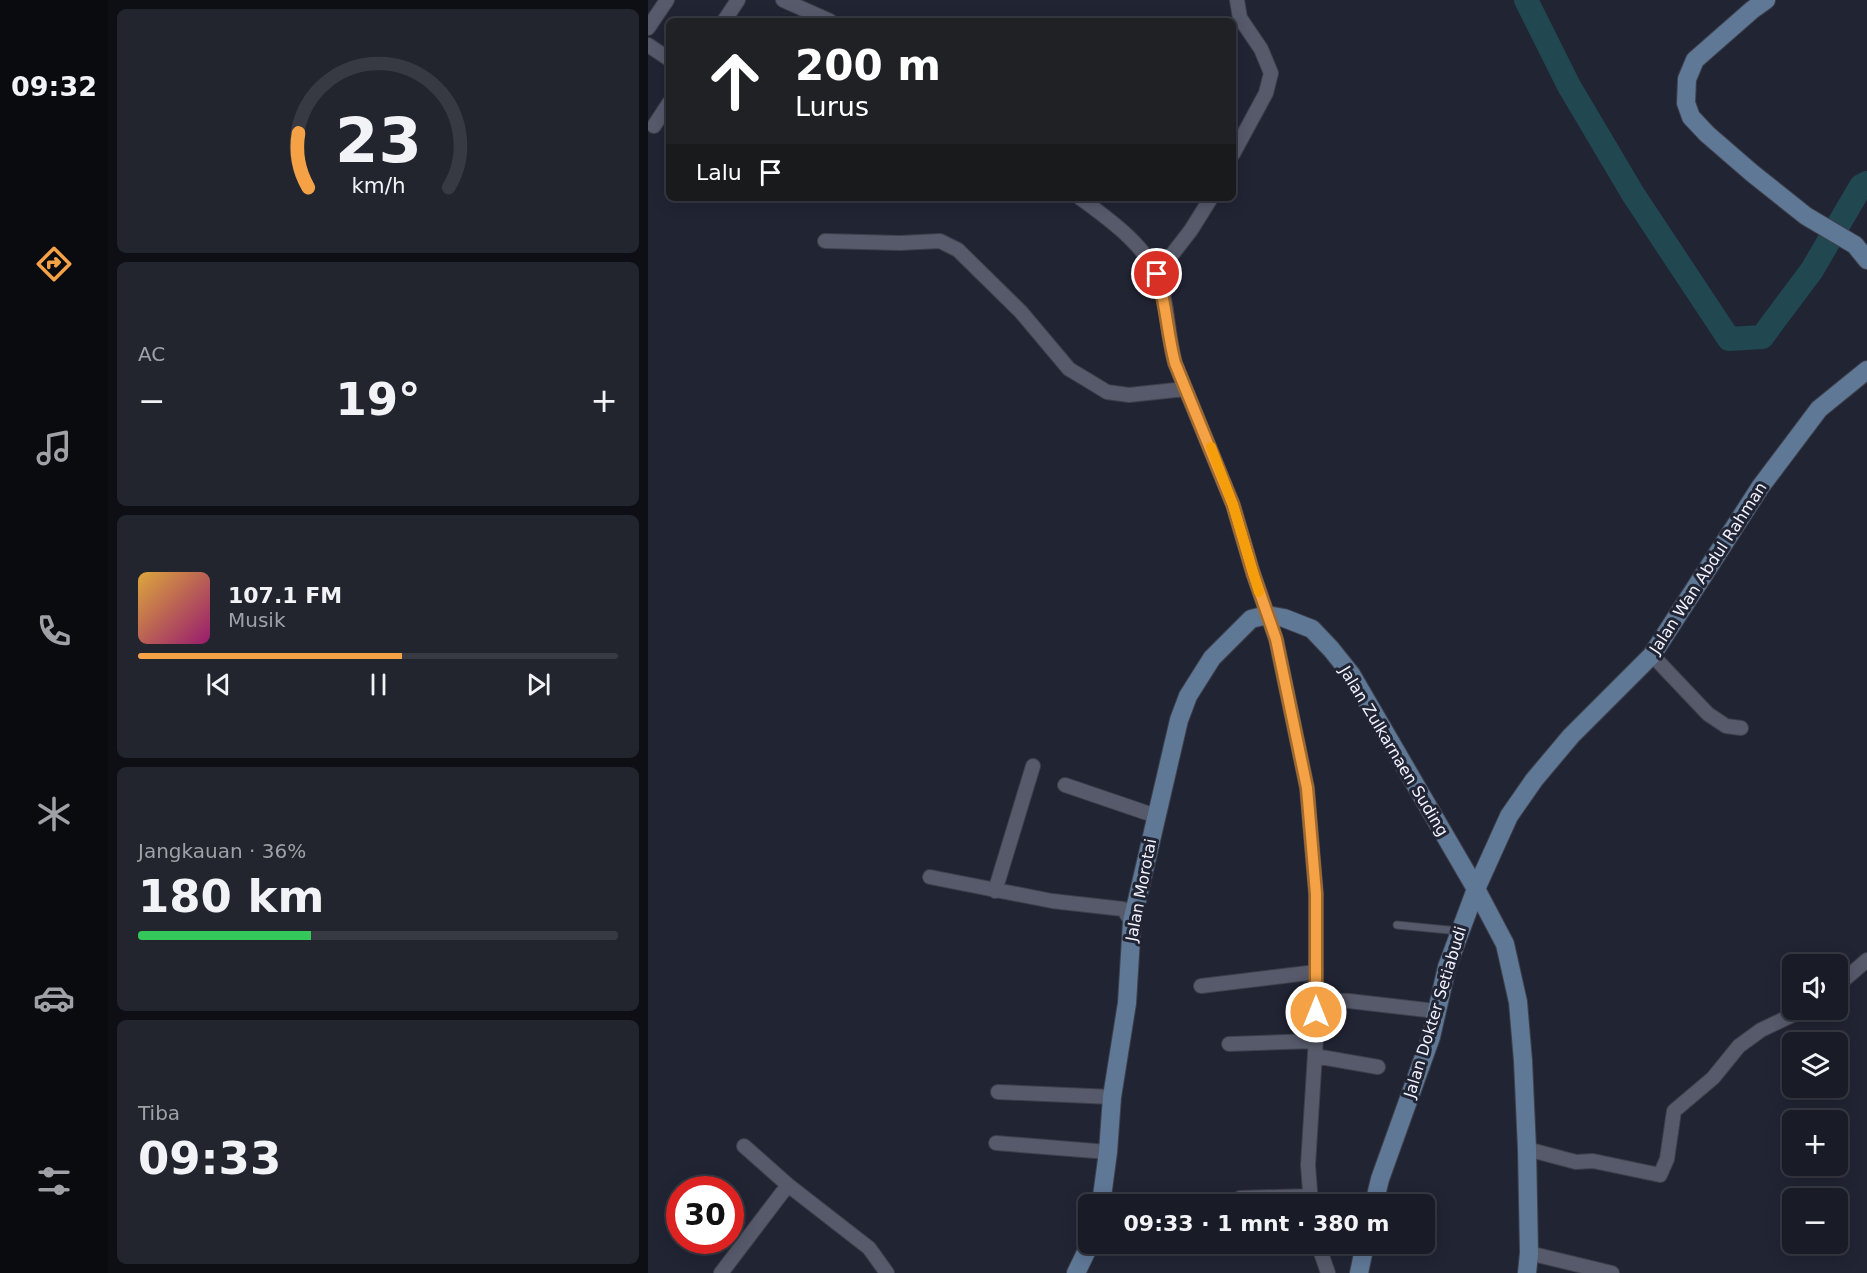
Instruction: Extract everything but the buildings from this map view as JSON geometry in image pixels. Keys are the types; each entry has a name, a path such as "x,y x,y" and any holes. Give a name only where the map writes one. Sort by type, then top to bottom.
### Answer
{"street":[{"path":"648,28 667,0"},
{"path":"726,18 738,0"},
{"path":"783,0 803,16"},
{"path":"1236,148 1266,93 1271,73 1260,49 1240,18 1237,0"},
{"path":"1766,0 1695,60 1687,79 1686,103 1691,117 1707,134 1806,216 1855,245 1867,260"},
{"path":"648,45 666,57"},
{"path":"654,126 666,108"},
{"path":"1084,201 1112,221 1145,257 1157,274 1170,342 1185,389 1233,505 1276,639 1307,788 1316,894 1316,1041 1308,1165 1310,1194"},
{"path":"1157,274 1191,230 1209,201"},
{"path":"825,241 900,243 940,241 958,250 1021,312 1070,369 1107,392 1129,395 1185,389"},
{"name":"Jalan Wan Abdul Rahman","path":"1476,889 1509,816 1533,780 1571,736 1652,655 1761,486 1819,409 1867,370"},
{"name":"Jalan Morotai","path":"1102,1194 1112,1097 1127,1002 1132,922 1179,720 1195,682 1212,658 1251,619 1267,615"},
{"name":"Jalan Zulkarnaen Suding","path":"1267,615 1284,618 1312,629 1351,674 1476,889 1505,944 1518,1002 1527,1149 1529,1253 1527,1273"},
{"path":"1652,655 1708,714 1726,726 1741,728"},
{"path":"995,891 1033,766"},
{"path":"1065,785 1156,816"},
{"path":"930,877 1052,901 1123,909 1132,922"},
{"name":"Jalan Dokter Setiabudi","path":"1376,1194 1431,1037 1447,967 1476,889"},
{"path":"1848,976 1867,960"},
{"path":"1201,986 1316,972"},
{"path":"1316,1000 1349,1001 1427,1010"},
{"path":"1527,1149 1576,1162 1593,1161 1660,1175 1667,1159 1674,1111 1713,1078 1739,1046 1761,1030 1782,1020"},
{"path":"1229,1044 1316,1041"},
{"path":"1315,1056 1378,1067"},
{"path":"998,1092 1112,1097"},
{"path":"996,1143 1108,1152"},
{"path":"744,1146 788,1185 869,1248 887,1273"},
{"path":"721,1273 788,1185"},
{"path":"1529,1253 1612,1273"},
{"path":"1076,1273 1085,1254"},
{"path":"1321,1254 1328,1273"},
{"path":"1359,1273 1363,1254"}],"lane":[{"path":"1397,925 1459,931"}],"waterway":[{"path":"1526,0 1569,86 1633,194 1729,339 1762,337 1812,270 1861,186 1867,183"}],"slow traffic":[{"path":"1211,447 1233,505 1259,592"}],"route":[{"path":"1157,274 1175,363 1233,505 1276,639 1307,788 1312,830 1316,894 1316,1012"}]}
